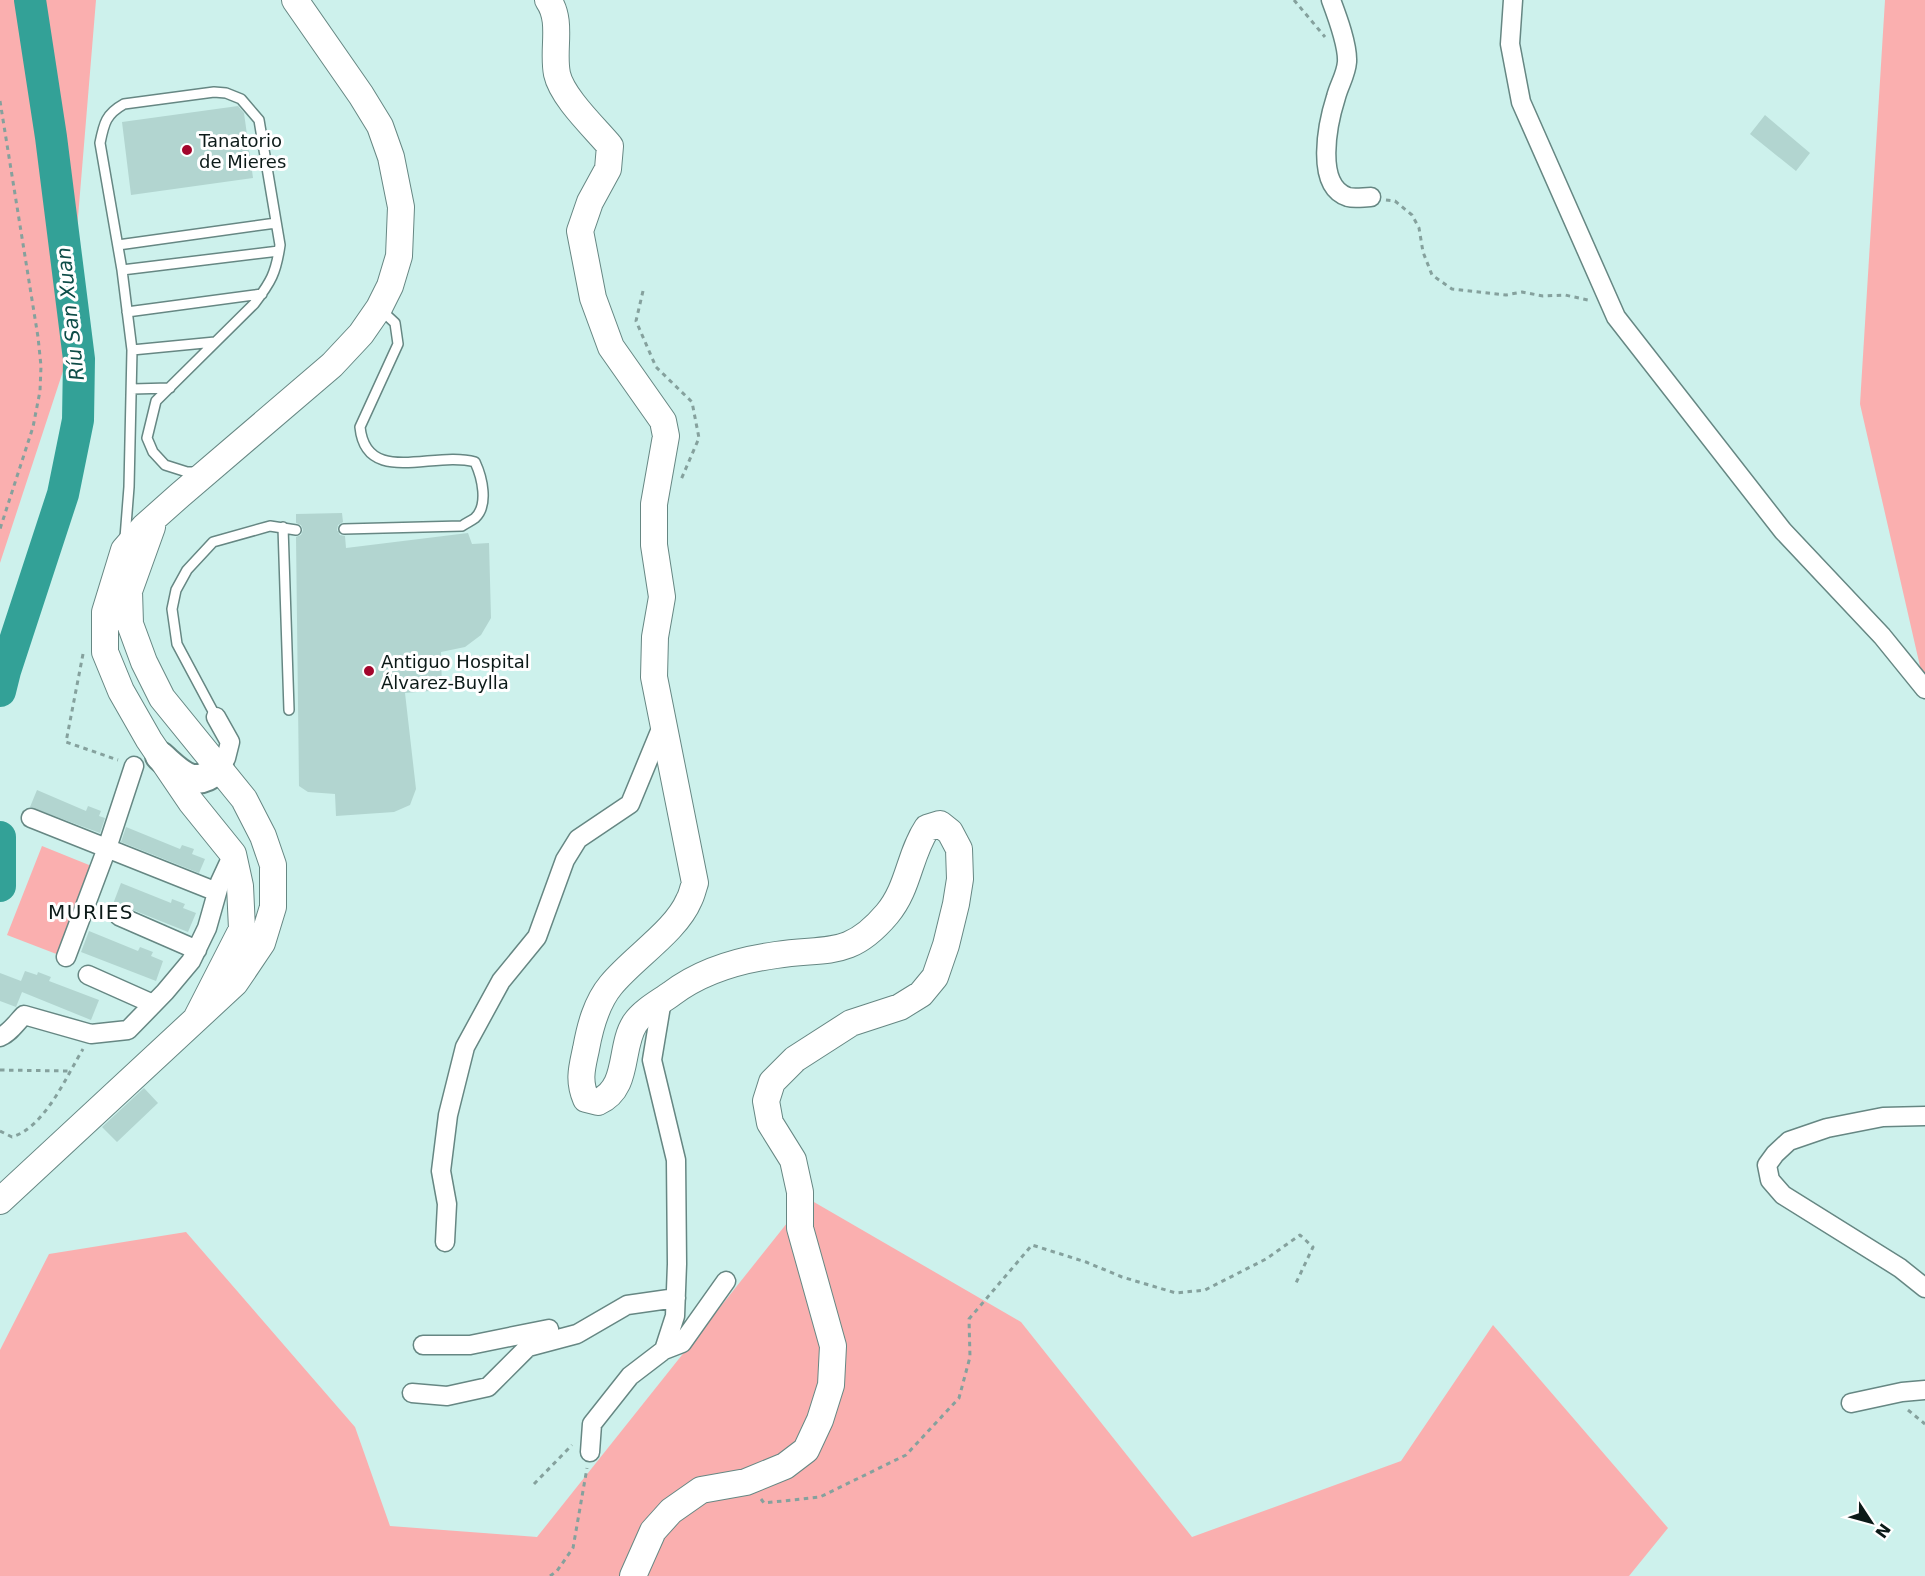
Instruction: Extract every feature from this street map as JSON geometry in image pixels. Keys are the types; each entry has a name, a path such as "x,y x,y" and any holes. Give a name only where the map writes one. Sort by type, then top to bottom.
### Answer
{"main road":[{"path":"147,761 195,780 209,777 219,768"}],"street":[{"path":"197,1017 242,929 240,886 232,854 191,802 147,761 105,652 105,612 124,550 144,528 332,365 361,334 379,308 390,286 399,256 401,207 391,157 380,126 295,0"},
{"path":"548,0 555,10 557,74 565,93 610,146 608,169 590,202 580,231 592,298 611,347 663,421 666,436 654,504 654,545 662,597 655,637 654,677 695,883 689,902 673,924 610,986 596,1010 580,1084 586,1099 598,1102 611,1094 618,1084 626,1044 636,1022 675,990 710,970 777,954 835,950 852,944 874,927 898,900 908,878 915,849 927,828 940,824 950,832 959,849 960,879 946,945 935,977 921,994 900,1007 851,1023 795,1059 772,1082 766,1101 770,1123 794,1160 801,1192 800,1228 833,1346 831,1385 820,1420 806,1450 785,1466 746,1482 701,1490 671,1511 653,1531 633,1576"},
{"path":"1330,0 1339,25 1347,61 1335,98 1328,134 1326,164 1330,179 1337,190 1349,197 1371,197"},
{"path":"1513,0 1510,44 1521,102 1616,317 1783,531 1882,636 1925,689"},
{"path":"0,1201 235,983 262,943 273,907 273,865 263,836 244,799 162,698 144,662 130,624 129,591 156,519"},
{"path":"216,717 230,742 226,758 219,768"},
{"path":"445,1242 447,1204 441,1171 448,1115 465,1047 501,981 537,937 565,860 578,839 630,804 663,722"},
{"path":"66,957 107,848 147,761"},
{"path":"0,1036 7,1034 24,1015 91,1034 128,1030 191,962 207,928 217,892 244,829 244,799"},
{"path":"32,818 217,892"},
{"path":"232,854 255,857 273,865"},
{"path":"119,916 197,950"},
{"path":"88,975 153,1004"},
{"path":"663,1000 652,1060 676,1160 675,1316 664,1350"},
{"path":"1925,1116 1883,1117 1827,1128 1789,1141 1767,1165 1770,1180 1783,1195 1900,1268 1925,1288"},
{"path":"590,1452 592,1424 630,1376 664,1350 682,1343 726,1281"},
{"path":"412,1393 447,1396 488,1387 528,1347 577,1334 627,1305 676,1298"},
{"path":"423,1345 470,1345 598,1321"},
{"path":"1851,1402 1925,1390"}],"lane":[{"path":"124,550 129,487 132,350 122,270 100,143 103,124 112,111 124,104 214,92 226,93 241,99 259,120 280,245 270,284 156,401 147,438 153,452 165,465 187,472 207,472"},
{"path":"118,245 276,223"},
{"path":"122,270 279,251"},
{"path":"127,312 262,294"},
{"path":"344,529 462,526 475,518 481,509 483,498 481,474 475,462 463,458 442,458 395,463 380,460 367,451 360,427 398,344 395,323 379,308"},
{"path":"132,350 215,342"},
{"path":"132,389 170,388"},
{"path":"216,717 177,644 172,609 176,590 186,570 213,542 270,526 296,530"},
{"path":"283,527 289,710"}],"path":[{"path":"1293,0 1347,61"},
{"path":"0,101 41,366 40,391 33,427 0,528"},
{"path":"1371,197 1395,201 1412,215 1419,228 1423,252 1431,275 1452,289 1506,295 1522,292 1543,296 1564,295 1587,299 1616,317"},
{"path":"0,1131 12,1137 21,1134 46,1111 91,1034"},
{"path":"0,1070 69,1071"},
{"path":"746,1482 764,1503 820,1497 906,1455 959,1398 970,1357 969,1319 1032,1245 1086,1262 1122,1277 1176,1293 1205,1290 1266,1259 1300,1235 1313,1247 1296,1284"},
{"path":"534,1484 592,1424"},
{"path":"550,1576 573,1548 590,1452"}],"shaded area":[{"path":"0,0 96,0 66,362 0,563"},
{"path":"1885,0 1925,0 1925,688 1860,404"},
{"path":"42,846 94,867 59,955 7,935"},
{"path":"807,1198 1021,1322 1192,1537 1401,1461 1493,1325 1668,1528 1629,1576 0,1576 0,1350 49,1254 186,1232 355,1427 390,1526 537,1537"}],"building":[{"name":"Tanatorio de Mieres","path":"238,106 244,113 253,178 131,195 122,122"},
{"path":"1765,115 1810,153 1796,171 1750,134"},
{"name":"Antiguo Hospital Álvarez-Buylla","path":"342,513 343,522 338,525 337,530 340,535 345,536 346,548 468,533 472,544 489,543 491,618 481,635 465,647 441,652 442,690 405,693 416,789 410,805 394,812 336,816 335,794 308,792 299,786 296,537 301,535 303,530 301,525 296,523 296,514"},
{"path":"37,790 86,811 88,806 101,811 99,816 105,818 100,833 30,807"},
{"path":"126,827 180,849 182,845 194,849 192,854 205,859 199,873 121,842"},
{"path":"121,883 171,903 172,899 185,904 183,908 196,913 188,932 113,904"},
{"path":"89,931 138,951 140,947 153,952 151,956 163,961 156,981 81,952"},
{"path":"25,971 37,975 38,972 51,977 49,981 99,1000 91,1020 22,992 16,1007 0,1001 0,973 21,981"},
{"path":"144,1088 158,1103 117,1142 102,1127"}],"waterway":[{"name":"Ríu San Xuan","path":"0,691 63,494 78,420 79,359 51,137 30,0"},
{"name":"Ríu San Xuan","path":"0,837 0,886"}],"place":[{"name":"Tanatorio de Mieres","path":"187,150"},
{"name":"Antiguo Hospital Álvarez-Buylla","path":"369,671"}],"district":[{"name":"MURIES","path":"91,912"}]}
